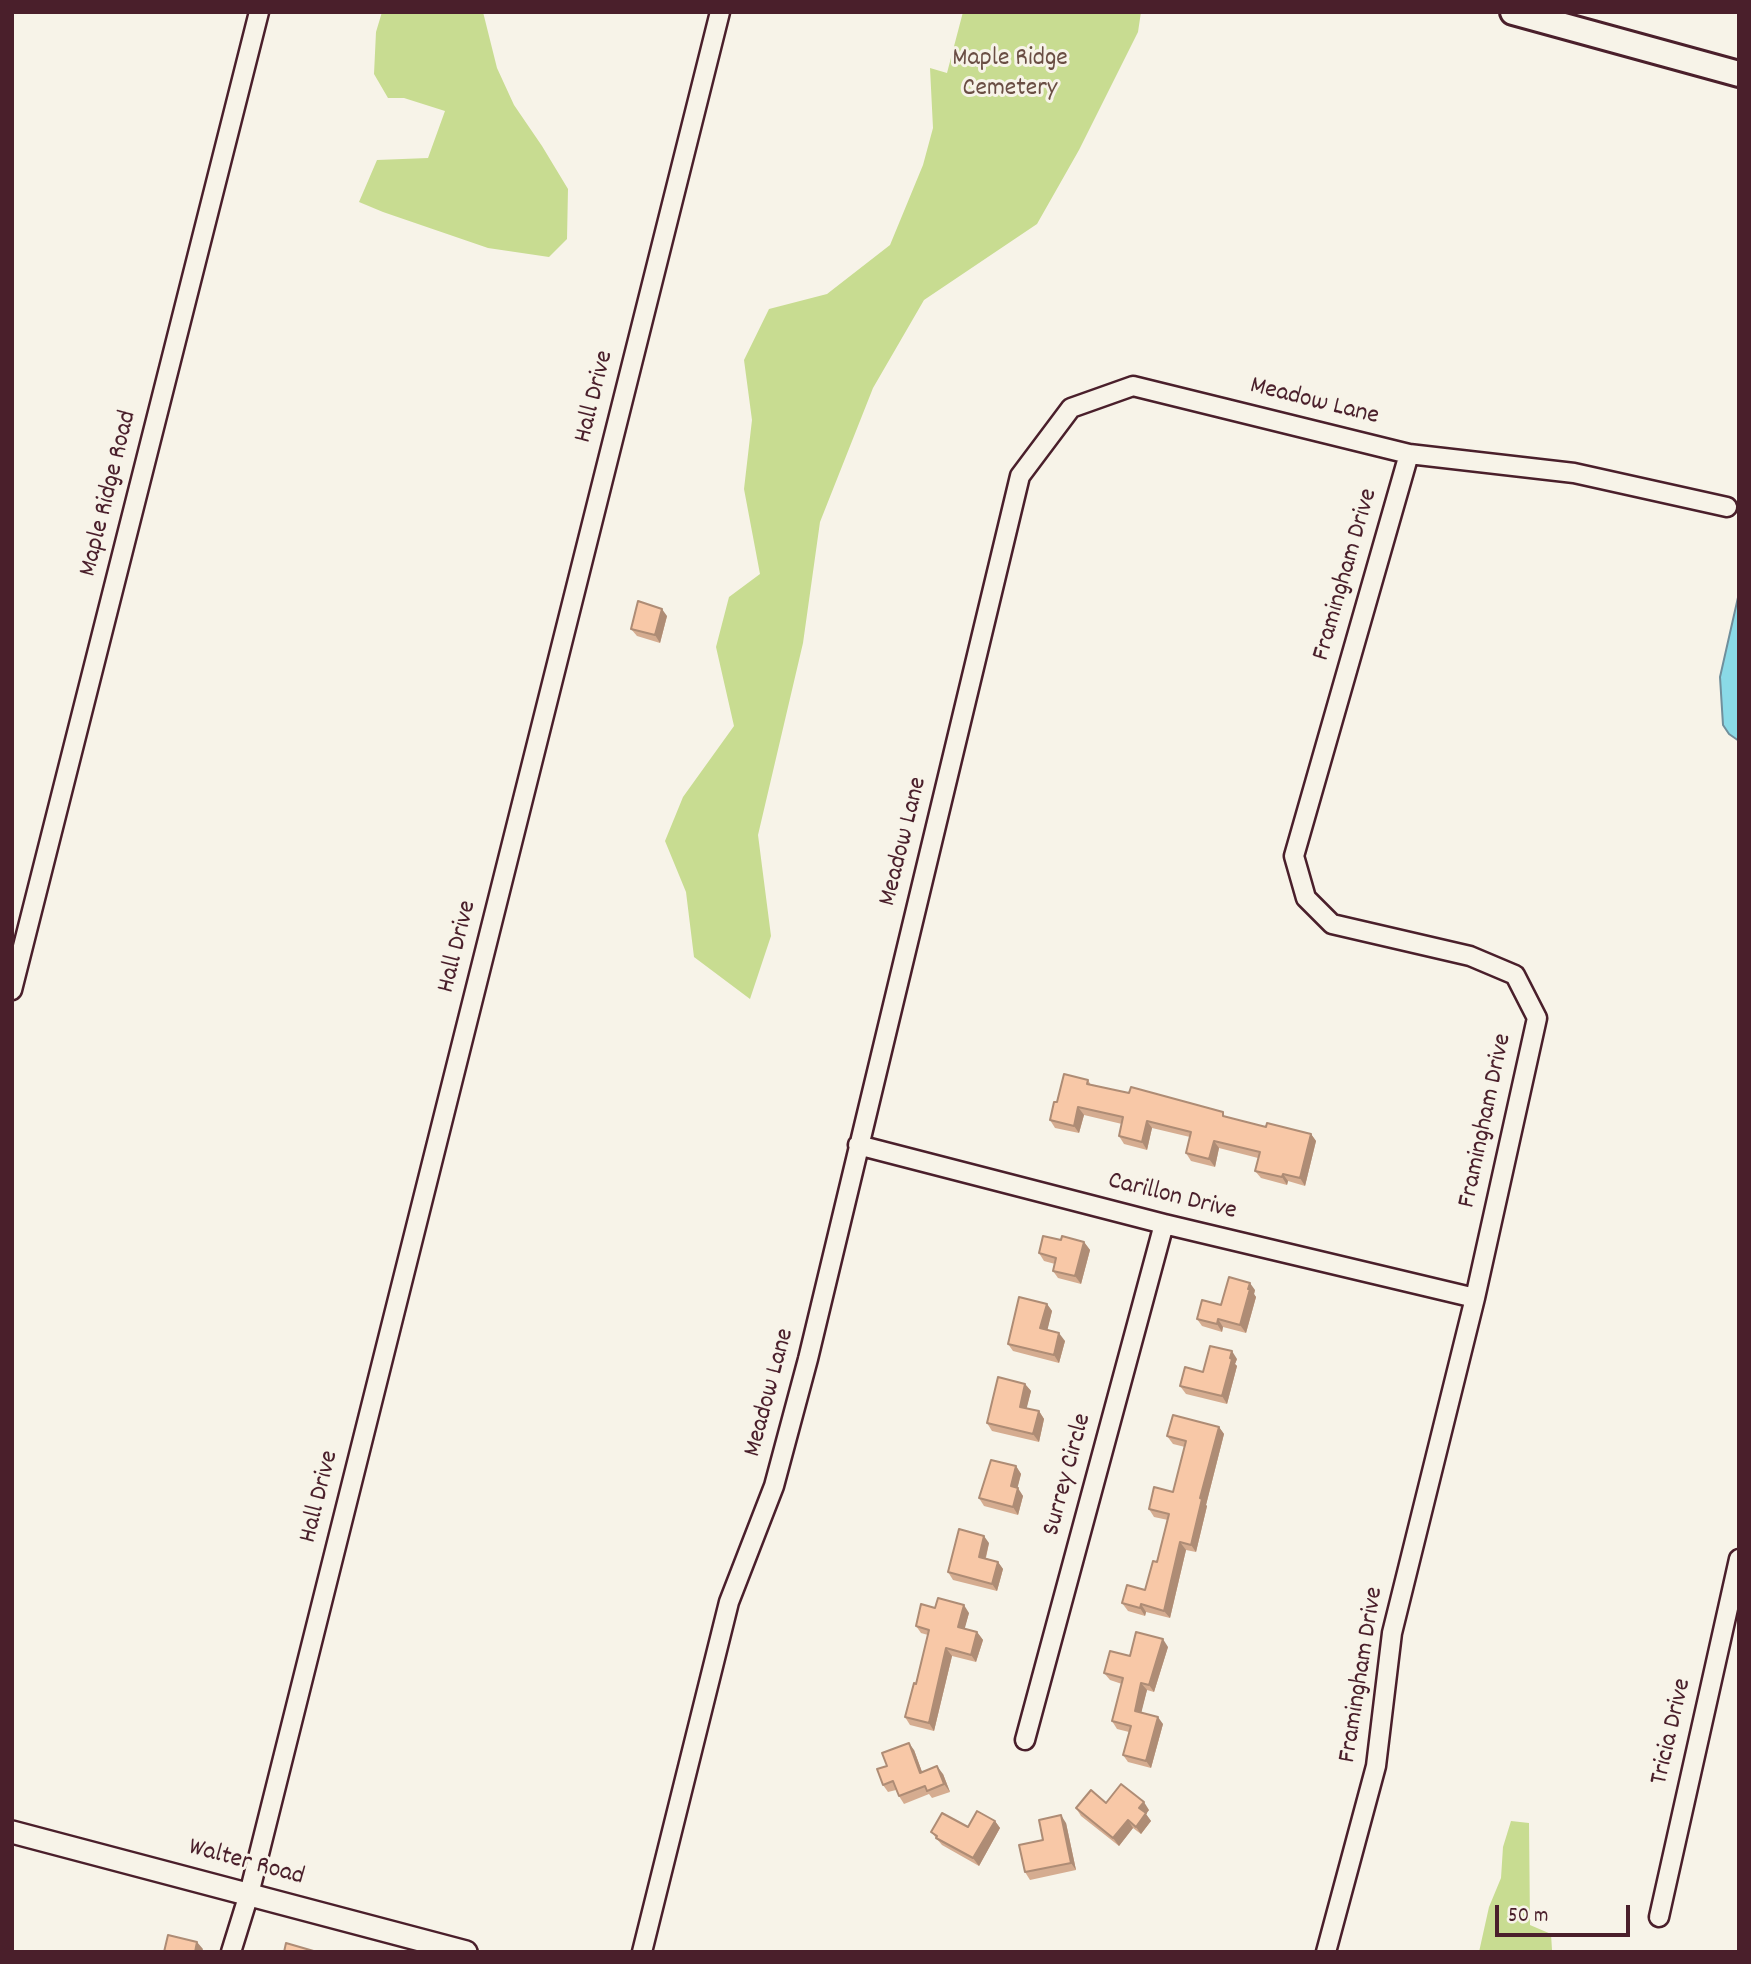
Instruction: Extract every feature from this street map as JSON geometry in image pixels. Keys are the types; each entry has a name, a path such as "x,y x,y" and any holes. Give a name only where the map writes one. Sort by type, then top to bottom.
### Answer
{"main road":[{"path":"1513,12 1739,74"}],"street":[{"name":"Maple Ridge Road","path":"12,989 258,12"},
{"name":"Hall Drive","path":"231,1952 249,1894 720,12"},
{"name":"Meadow Lane","path":"642,1952 729,1602 774,1486 808,1359 1020,476 1071,408 1133,386 1409,454 1573,473 1727,507"},
{"name":"Framingham Drive","path":"1326,1952 1376,1766 1392,1633 1475,1298 1537,1018 1515,975 1470,956 1332,924 1306,898 1294,856 1409,454"},
{"name":"Carillon Drive","path":"858,1145 1164,1224 1475,1298"},
{"name":"Surrey Circle","path":"1026,1740 1164,1224"},
{"name":"Tricia Drive","path":"1658,1917 1739,1559"},
{"name":"Walter Road","path":"12,1832 466,1952"}],"green space":[{"path":"382,12 483,12 497,68 514,105 568,189 567,239 549,257 488,248 359,202 377,160 428,158 445,111 404,98 388,98 374,74 376,32"},
{"name":"Maple Ridge Cemetery","path":"963,12 1141,12 1138,32 1079,150 1037,224 924,300 873,388 820,522 803,643 758,835 771,936 750,999 694,957 686,892 665,841 683,797 734,726 716,647 729,597 760,574 744,489 752,420 744,360 769,309 827,294 890,245 923,165 933,128 930,68 947,73"},
{"path":"1511,1821 1529,1823 1530,1925 1551,1934 1550,1952 1479,1952 1489,1907 1501,1878 1503,1847"}],"water":[{"path":"1739,593 1739,741 1729,734 1723,725 1720,677"}],"building":[{"path":"638,601 662,609 655,635 631,629"},
{"path":"1064,1074 1088,1080 1087,1084 1129,1093 1131,1087 1223,1112 1223,1116 1266,1127 1267,1123 1311,1134 1300,1178 1255,1171 1260,1152 1214,1141 1209,1159 1186,1153 1191,1132 1147,1121 1142,1142 1119,1136 1123,1117 1078,1107 1074,1126 1050,1120"},
{"path":"1043,1236 1061,1240 1062,1236 1084,1242 1075,1276 1053,1271 1056,1258 1039,1253"},
{"path":"1229,1277 1250,1283 1240,1325 1218,1319 1217,1324 1197,1319 1202,1300 1221,1305"},
{"path":"1019,1297 1047,1304 1040,1328 1059,1333 1054,1355 1008,1344"},
{"path":"1210,1346 1232,1351 1222,1396 1180,1386 1185,1367 1203,1372"},
{"path":"998,1377 1025,1384 1020,1407 1039,1411 1033,1434 987,1423"},
{"path":"1173,1415 1219,1427 1191,1545 1180,1542 1164,1611 1141,1604 1140,1608 1122,1603 1127,1585 1145,1590 1153,1561 1157,1562 1169,1514 1149,1509 1154,1487 1173,1492 1186,1441 1167,1436"},
{"path":"991,1460 1016,1466 1011,1486 1018,1488 1013,1507 979,1498"},
{"path":"959,1529 984,1536 979,1557 998,1562 992,1584 948,1572"},
{"path":"938,1598 964,1605 958,1627 977,1632 971,1655 946,1648 929,1723 905,1717 929,1630 916,1626 921,1604 935,1608"},
{"path":"1136,1632 1163,1639 1149,1685 1141,1683 1135,1711 1158,1717 1146,1761 1123,1755 1131,1726 1112,1721 1123,1678 1104,1673 1110,1651 1130,1656"},
{"path":"909,1743 920,1773 937,1766 944,1784 927,1791 925,1786 899,1796 893,1781 883,1785 877,1769 887,1766 882,1753"},
{"path":"1121,1784 1144,1802 1139,1808 1146,1813 1136,1827 1128,1820 1113,1838 1076,1808 1091,1790 1106,1803"},
{"path":"977,1811 995,1821 973,1858 936,1838 931,1832 942,1813 968,1827"},
{"path":"1061,1815 1071,1863 1025,1872 1019,1845 1043,1840 1039,1820"},
{"path":"168,1935 197,1942 195,1952 164,1952"},
{"path":"286,1943 317,1952 284,1952"}]}
